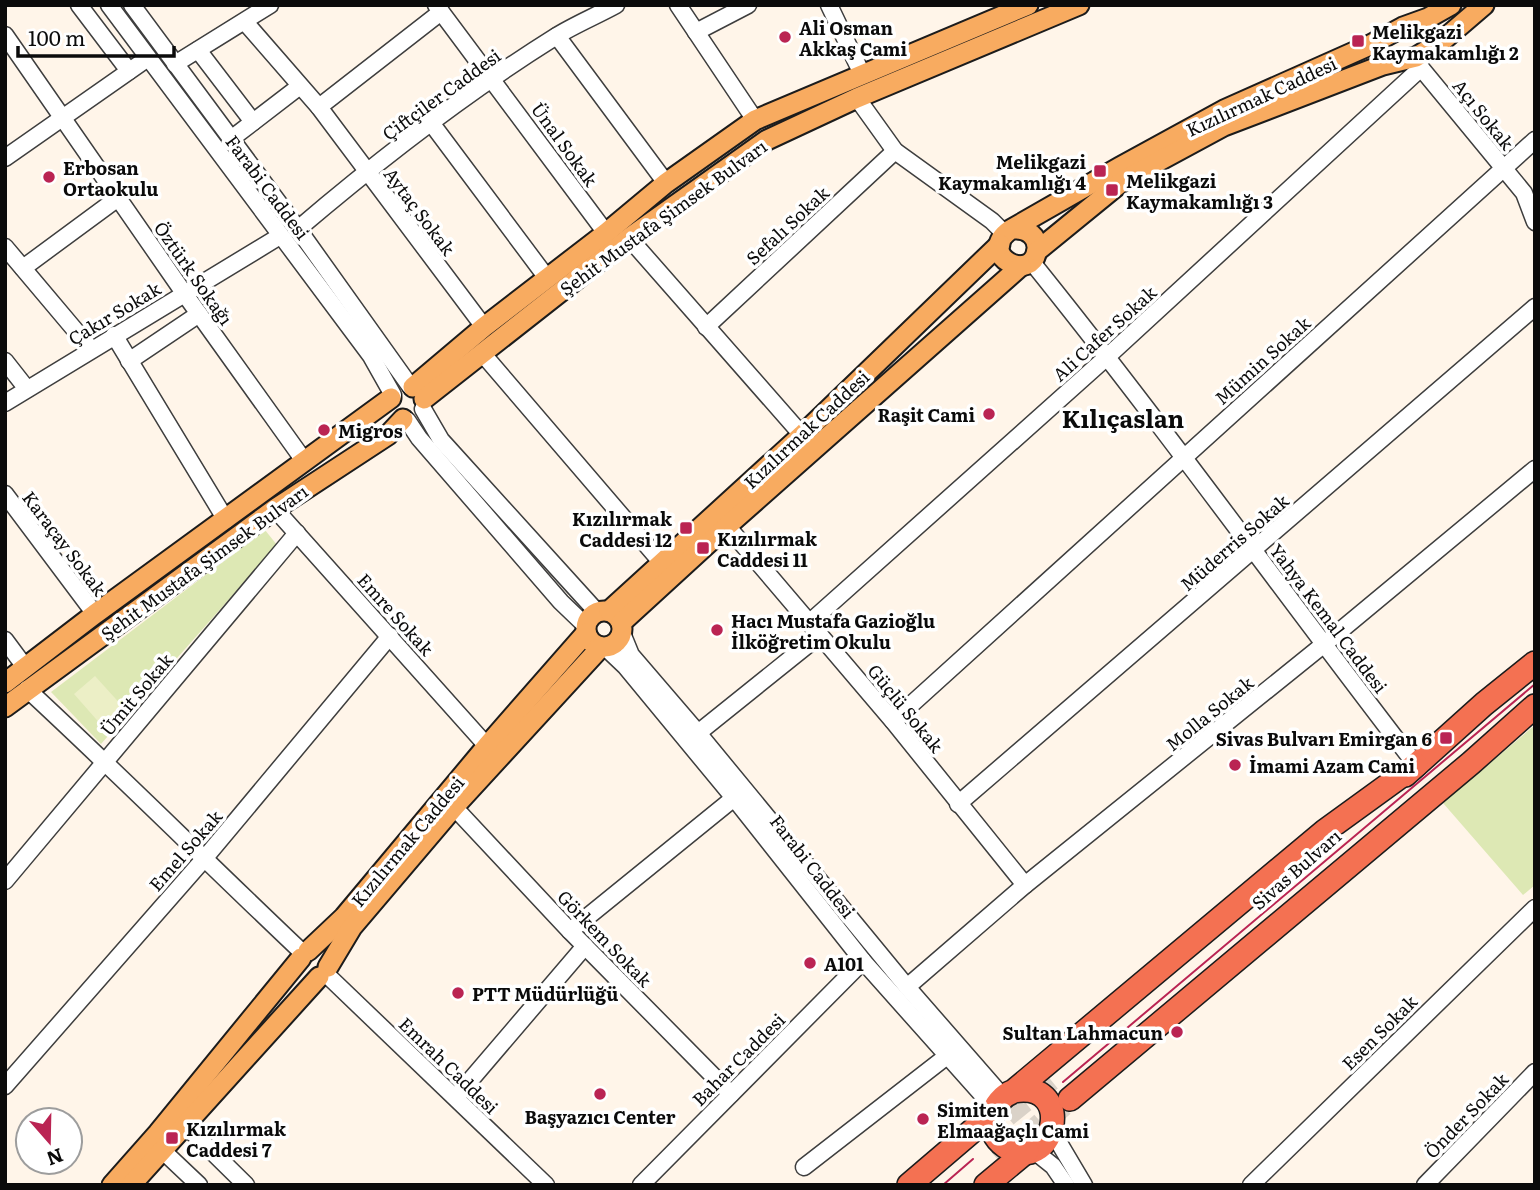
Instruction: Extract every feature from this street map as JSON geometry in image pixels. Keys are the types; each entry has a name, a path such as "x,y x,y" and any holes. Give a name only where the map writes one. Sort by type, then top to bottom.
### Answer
{"highway":[{"name":"Sivas Bulvarı","path":"1056,1075 1484,704 1535,663"},
{"name":"Sivas Bulvarı","path":"1070,1099 1471,763 1535,706"},
{"path":"909,1185 1001,1102 1325,831 1416,765"},
{"path":"970,1185 1045,1142 1053,1127 1316,905 1397,823"},
{"path":"1030,1151 1007,1148 998,1139 992,1127 1001,1102 1028,1090 1040,1095 1049,1105 1053,1127"},
{"path":"927,1185 968,1148"}],"main road":[{"name":"Şehit Mustafa Şimsek Bulvarı","path":"5,707 275,509 388,435 408,402 484,327 666,183 755,120 1028,5"},
{"name":"Şehit Mustafa Şimsek Bulvarı","path":"5,683 95,614 305,462 408,402 482,353 629,238 767,140 857,98 1079,5"},
{"name":"Kızılırmak Caddesi","path":"112,1185 158,1133 304,954 344,917 487,746 603,623 662,563 802,435 1007,236 1119,167 1224,110 1370,45 1451,5"},
{"name":"Kızılırmak Caddesi","path":"603,623 727,526 1030,259 1124,180 1224,126 1416,59 1443,41 1484,5"},
{"path":"1403,27 1418,27 1425,35 1426,46 1416,59 1397,53 1393,44 1403,27"},
{"path":"1027,231 1032,234 1037,245 1030,259 1015,266 1004,261 999,250 1007,236 1027,231"},
{"path":"603,623 591,642 603,647"},
{"name":"Kızılırmak Caddesi","path":"131,1185 324,973 352,927 454,807 603,647"},
{"path":"304,954 300,967 304,973 312,978 324,973"}],"street":[{"path":"79,5 129,71"},
{"name":"Farabi Caddesi","path":"109,5 280,236 408,402 698,733 1001,1102"},
{"name":"Farabi Caddesi","path":"132,5 298,229 408,402"},
{"path":"175,64 270,5"},
{"path":"678,5 755,120"},
{"path":"696,32 748,5"},
{"path":"829,5 862,75"},
{"name":"Çiftçiler Caddesi","path":"298,229 365,172 493,78 557,36 587,12 615,6"},
{"path":"319,107 439,8"},
{"name":"Ünal Sokak","path":"439,8 606,233"},
{"name":"Aytaç Sokak","path":"244,22 319,107 365,172 484,327"},
{"name":"Öztürk Sokağı","path":"5,35 305,462"},
{"path":"557,36 666,183"},
{"path":"198,50 253,122"},
{"path":"5,158 148,58"},
{"name":"Açı Sokak","path":"1416,59 1524,193 1535,222"},
{"name":"Ali Cafer Sokak","path":"698,733 1108,356 1416,59"},
{"path":"231,139 300,86"},
{"path":"857,98 895,151 992,221 1007,236"},
{"path":"432,124 547,278"},
{"name":"Mümin Sokak","path":"893,721 1535,140"},
{"name":"Sefalı Sokak","path":"706,327 895,151"},
{"path":"23,268 118,198"},
{"name":"Çakır Sokak","path":"5,403 280,236"},
{"path":"629,238 802,435"},
{"path":"5,247 91,349"},
{"name":"Yahya Kemal Caddesi","path":"1030,259 1108,356 1323,645 1416,765"},
{"path":"1535,295 1535,308"},
{"name":"Müderris Sokak","path":"958,804 1535,308"},
{"path":"130,361 199,314"},
{"path":"114,335 226,520"},
{"path":"482,353 662,563"},
{"path":"5,361 27,389"},
{"name":"Molla Sokak","path":"907,987 1025,885 1323,645 1535,469"},
{"name":"Karaçay Sokak","path":"5,494 95,614"},
{"name":"Emre Sokak","path":"275,509 487,746"},
{"name":"Güçlü Sokak","path":"727,526 893,721 1025,885"},
{"name":"Ümit Sokak","path":"5,881 297,533"},
{"name":"Emel Sokak","path":"5,1086 204,859 390,636"},
{"path":"5,640 25,667"},
{"name":"Farabi Caddesi","path":"603,647 625,666 863,961 947,1056 1001,1102"},
{"path":"27,689 304,954"},
{"path":"570,931 734,798"},
{"name":"Görkem Sokak","path":"454,807 570,931 731,1094"},
{"path":"1530,912 1535,930"},
{"name":"Esen Sokak","path":"1251,1185 1530,912"},
{"path":"456,1097 586,946"},
{"name":"Bahar Caddesi","path":"641,1185 863,961"},
{"name":"Emrah Caddesi","path":"324,973 546,1185"},
{"path":"804,1167 947,1056"},
{"name":"Önder Sokak","path":"1425,1185 1535,1072"},
{"path":"184,1124 246,1185"},
{"path":"1053,1127 1084,1185"},
{"path":"162,1150 199,1185"},
{"path":"1030,1151 1053,1166 1066,1185"}],"green space":[{"path":"265,530 277,545 101,744 51,692"},
{"path":"95,676 124,708 103,727 74,694"},
{"path":"1535,725 1535,885 1523,895 1443,803"}],"tunnel":[{"path":"980,1137 1056,1075"},
{"path":"999,1161 1063,1105"}],"tram line":[{"path":"1063,1082 1535,684"},
{"path":"943,1185 973,1159"}],"place":[{"name":"Ali Osman Akkaş Cami","path":"785,37"},
{"name":"Melikgazi Kaymakamlığı 2","path":"1358,41"},
{"name":"Melikgazi Kaymakamlığı 4","path":"1100,171"},
{"name":"Erbosan Ortaokulu","path":"49,177"},
{"name":"Melikgazi Kaymakamlığı 3","path":"1112,190"},
{"name":"Raşit Cami","path":"989,414"},
{"name":"Migros","path":"324,430"},
{"name":"Kızılırmak Caddesi 12","path":"686,528"},
{"name":"Kızılırmak Caddesi 11","path":"703,548"},
{"name":"Hacı Mustafa Gazioğlu İlköğretim Okulu","path":"717,630"},
{"name":"Sivas Bulvarı Emirgan 6","path":"1446,738"},
{"name":"İmami Azam Cami","path":"1235,765"},
{"name":"A101","path":"810,963"},
{"name":"PTT Müdürlüğü","path":"458,993"},
{"name":"Sultan Lahmacun","path":"1177,1032"},
{"name":"Başyazıcı Center","path":"600,1094"},
{"name":"Simiten Elmaağaçlı Cami","path":"923,1119"},
{"name":"Kızılırmak Caddesi 7","path":"172,1138"}],"district":[{"name":"Kılıçaslan","path":"1123,417"}]}
